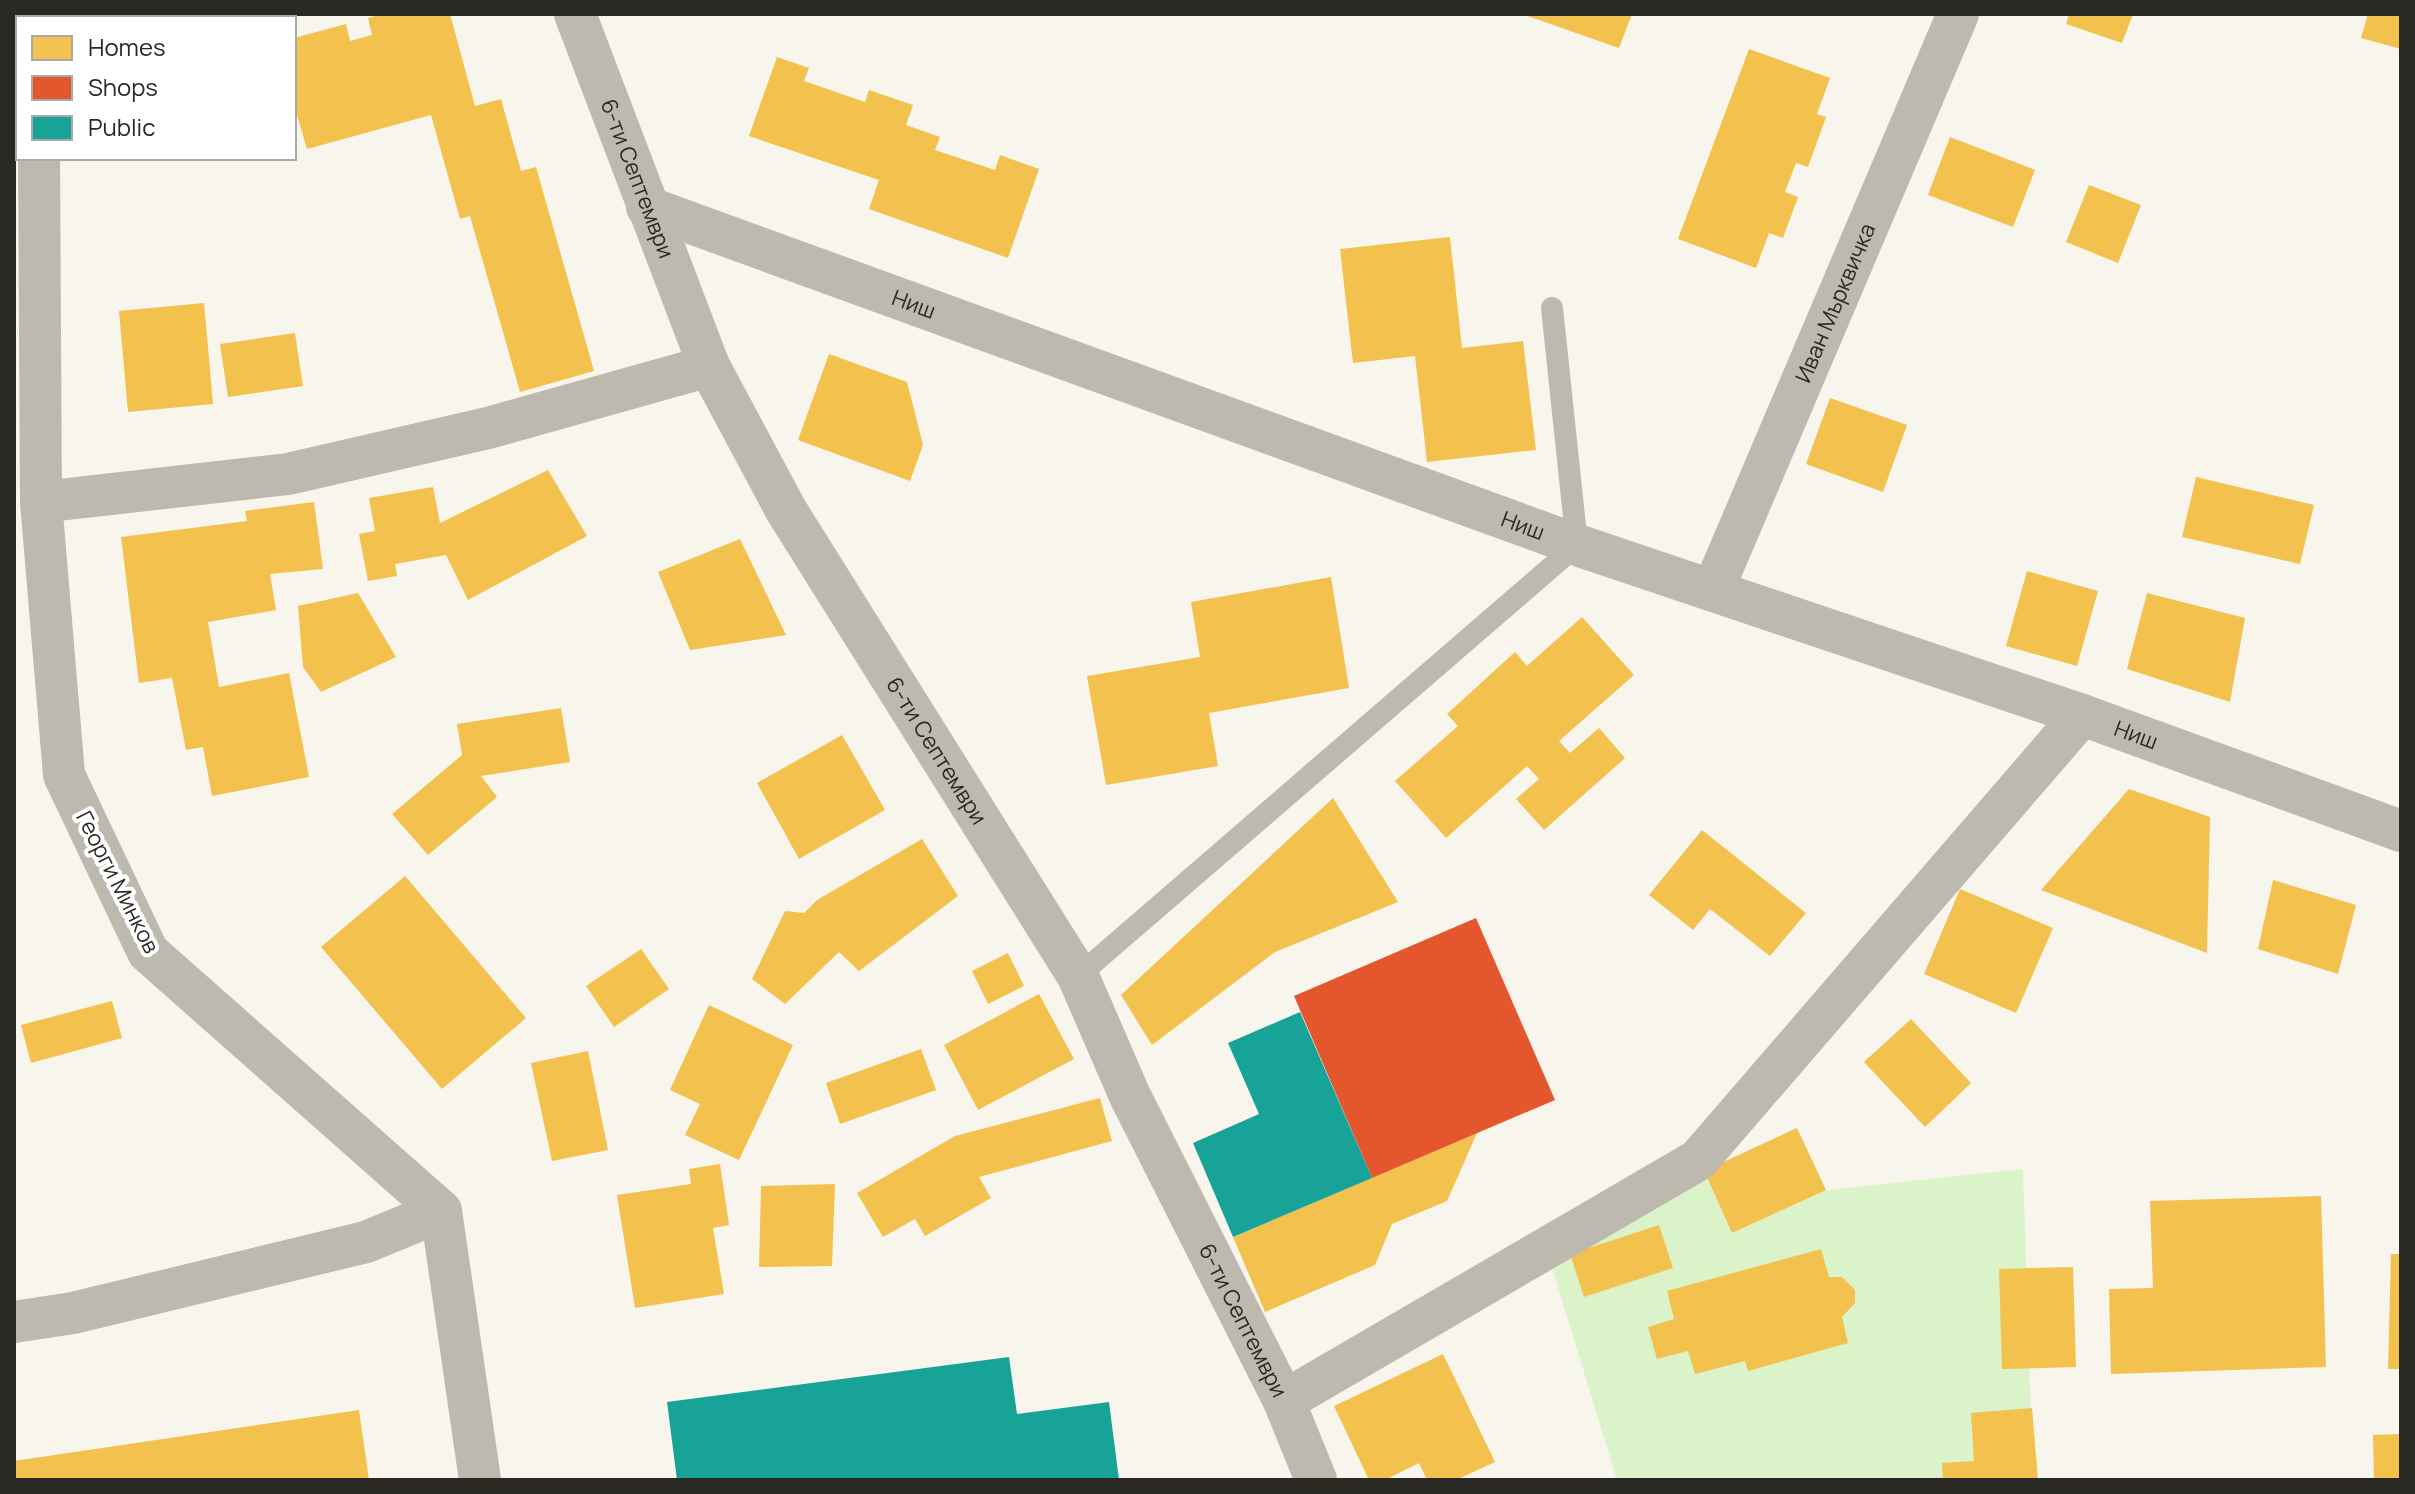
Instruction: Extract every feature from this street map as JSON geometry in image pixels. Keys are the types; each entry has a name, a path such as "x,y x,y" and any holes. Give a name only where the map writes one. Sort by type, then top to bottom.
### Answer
{"street":[{"name":"6-ти Септември","path":"575,14 709,366 786,510 1078,976 1130,1096 1284,1401 1316,1480"},
{"name":"Иван Мърквичка","path":"1713,590 1958,14"},
{"name":"Георги Минков","path":"39,160 41,502 64,775 148,952 441,1211"},
{"name":"Ниш","path":"647,207 1577,545 2082,715 2401,831"},
{"path":"41,502 288,474 488,428 709,366"},
{"path":"1284,1401 1698,1160 2082,715"},
{"path":"14,1322 73,1313 366,1242 441,1211 480,1480"}],"lane":[{"path":"1078,976 1577,545 1552,308"}],"green space":[{"path":"1698,1160 1732,1233 1826,1190 2023,1169 2031,1416 2037,1471 1923,1480 1617,1480 1546,1248"}],"building: Homes":[{"path":"383,14 450,14 475,106 501,99 521,171 536,167 594,371 520,392 470,216 460,219 431,115 307,149 296,112 296,37 346,24 350,41 372,35 368,18"},
{"path":"1522,14 1632,14 1619,48"},
{"path":"2069,14 2133,14 2122,43 2066,24"},
{"path":"2368,14 2401,14 2401,49 2361,38"},
{"path":"1749,49 1830,78 1817,114 1826,117 1808,167 1796,163 1785,192 1798,197 1783,238 1769,233 1756,268 1678,239"},
{"path":"777,57 809,68 804,81 865,102 869,90 913,105 906,125 940,137 935,150 995,170 1000,155 1039,169 1008,258 869,209 879,180 749,136"},
{"path":"1950,137 2035,170 2013,227 1928,195"},
{"path":"2089,185 2141,205 2118,263 2066,242"},
{"path":"1450,237 1462,348 1523,341 1536,450 1427,462 1415,356 1353,363 1340,249"},
{"path":"204,303 213,404 128,412 119,311"},
{"path":"295,333 303,386 228,397 220,344"},
{"path":"829,354 907,382 923,445 910,481 798,440"},
{"path":"1830,398 1907,425 1883,492 1806,464"},
{"path":"548,470 587,536 468,600 446,555 395,564 397,576 368,581 359,534 375,531 369,498 433,487 440,523"},
{"path":"2196,477 2314,505 2300,564 2182,537"},
{"path":"314,502 323,569 270,574 276,610 208,622 219,687 289,673 309,777 212,796 203,747 186,750 172,678 139,683 121,537 247,521 245,511"},
{"path":"740,539 786,635 690,650 658,572"},
{"path":"2027,571 2098,591 2077,666 2006,646"},
{"path":"1331,577 1349,688 1209,713 1218,766 1106,785 1087,676 1200,657 1191,602"},
{"path":"358,593 396,657 321,692 303,667 298,606"},
{"path":"2147,593 2245,618 2230,702 2127,669"},
{"path":"1582,617 1634,675 1559,741 1570,753 1599,728 1625,758 1544,830 1516,799 1539,779 1527,766 1446,838 1395,781 1458,726 1447,714 1515,652 1527,666"},
{"path":"561,708 570,762 481,776 497,797 428,855 392,814 462,755 457,724"},
{"path":"842,735 885,810 799,859 757,783"},
{"path":"2129,789 2210,817 2207,953 2041,890"},
{"path":"1333,798 1398,902 1275,952 1152,1045 1121,995"},
{"path":"1702,830 1806,913 1770,956 1710,909 1693,930 1649,895"},
{"path":"922,839 958,896 859,971 839,952 785,1004 752,979 785,911 804,913 817,900"},
{"path":"405,876 526,1018 442,1089 321,947"},
{"path":"2273,880 2356,905 2338,974 2258,949"},
{"path":"1960,889 2053,928 2016,1013 1924,974"},
{"path":"641,949 669,989 614,1027 586,986"},
{"path":"1008,953 1024,986 988,1004 972,971"},
{"path":"1039,994 1074,1059 978,1110 944,1045"},
{"path":"112,1001 122,1038 31,1063 21,1025"},
{"path":"709,1005 793,1045 739,1160 685,1135 700,1104 670,1090"},
{"path":"1911,1019 1971,1083 1925,1127 1864,1062"},
{"path":"921,1049 936,1090 840,1124 826,1083"},
{"path":"588,1051 608,1150 552,1161 531,1063"},
{"path":"1100,1098 1112,1141 979,1177 991,1198 925,1236 915,1219 883,1237 857,1193 955,1136"},
{"path":"1797,1128 1826,1190 1732,1233 1704,1171"},
{"path":"1477,1133 1447,1201 1392,1224 1375,1265 1265,1312 1233,1237"},
{"path":"720,1164 729,1225 713,1228 724,1294 635,1308 617,1195 691,1184 689,1169"},
{"path":"835,1184 832,1266 759,1267 761,1186"},
{"path":"2321,1196 2326,1367 2111,1374 2109,1289 2153,1288 2150,1201"},
{"path":"1659,1225 1673,1268 1584,1297 1570,1254"},
{"path":"1821,1249 1829,1277 1842,1277 1855,1290 1855,1303 1842,1317 1848,1343 1748,1371 1745,1361 1695,1374 1688,1351 1657,1359 1648,1327 1674,1319 1667,1291"},
{"path":"2391,1254 2401,1254 2401,1369 2388,1369"},
{"path":"2073,1267 2076,1367 2002,1369 1999,1269"},
{"path":"1443,1354 1495,1462 1456,1480 1427,1480 1419,1463 1385,1480 1369,1480 1334,1406"},
{"path":"2032,1408 2038,1480 1943,1480 1942,1463 1974,1461 1971,1413"},
{"path":"359,1410 369,1480 14,1480 14,1461"},
{"path":"2401,1434 2401,1480 2374,1480 2373,1435"}],"building: Shops":[{"path":"1476,918 1555,1100 1372,1178 1294,996"}],"building: Public":[{"path":"1300,1012 1372,1178 1233,1237 1193,1143 1259,1114 1228,1043"},
{"path":"1009,1357 1017,1414 1109,1402 1119,1480 677,1480 667,1402"}]}
